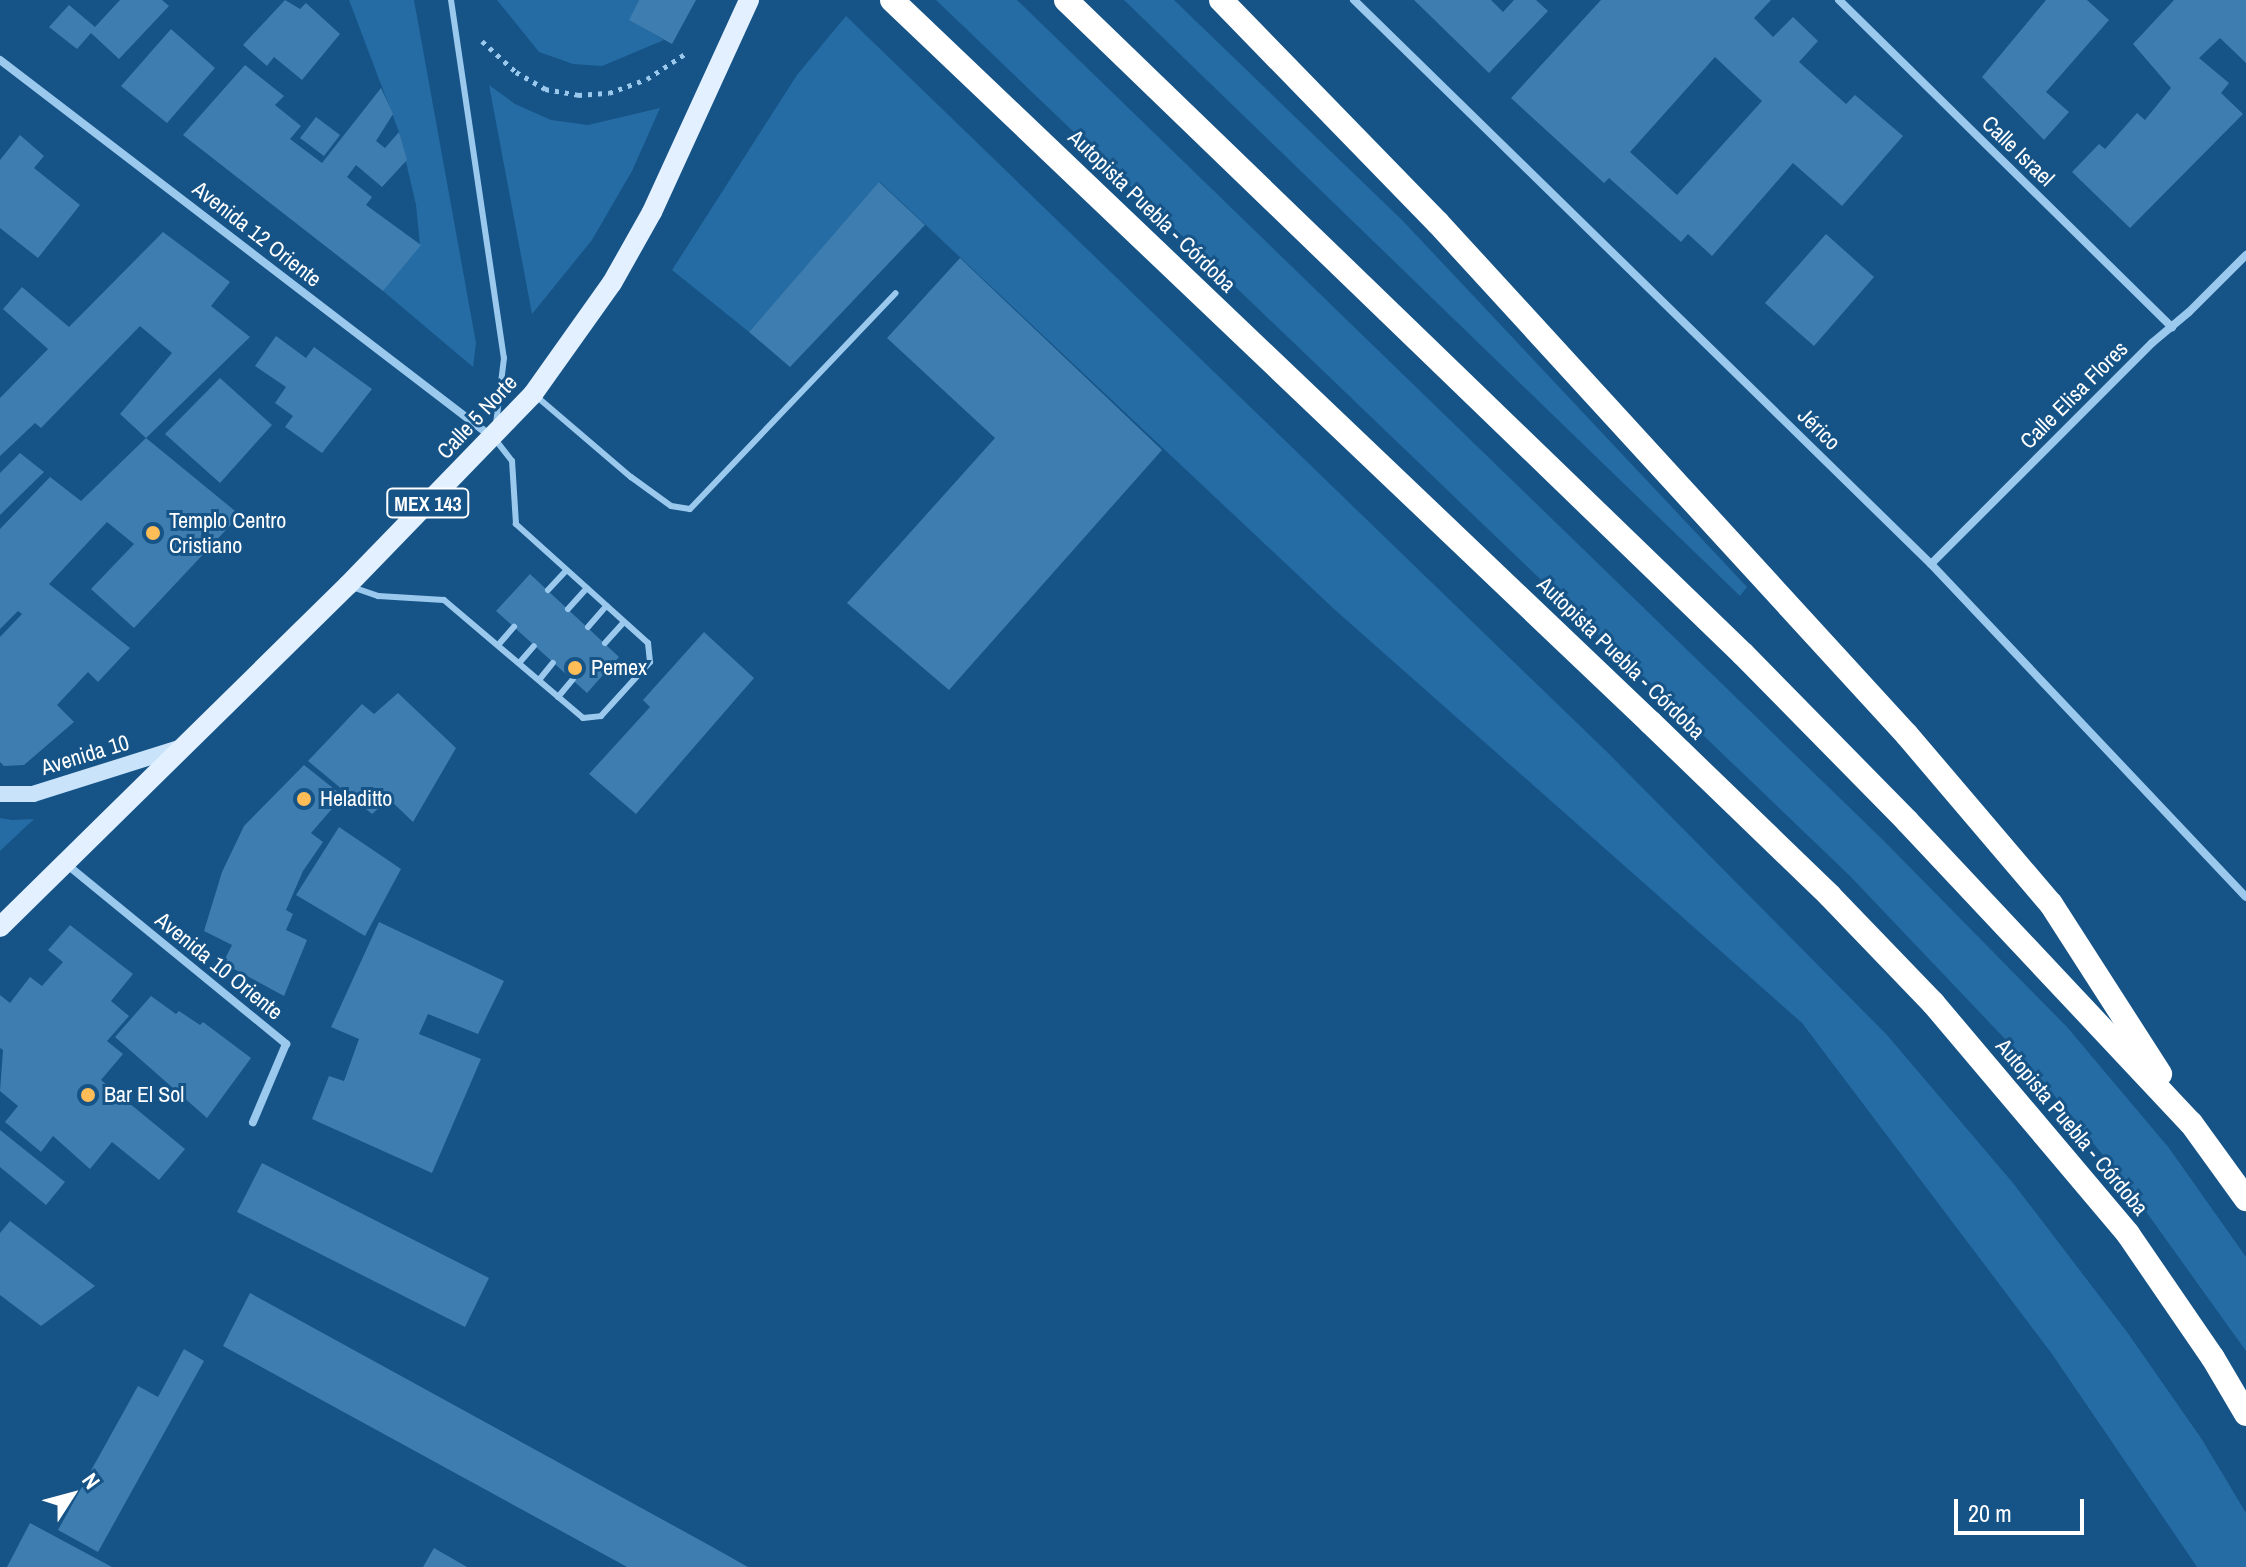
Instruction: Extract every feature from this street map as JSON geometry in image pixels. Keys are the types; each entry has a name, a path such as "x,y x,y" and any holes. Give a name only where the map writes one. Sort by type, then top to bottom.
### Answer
{"highway":[{"name":"Autopista Puebla - Córdoba","path":"892,0 1650,722 1902,971 2035,1121 2128,1234 2213,1358 2246,1414"},
{"path":"1066,0 1743,654 1907,821 2191,1123"},
{"path":"1221,0 1438,223 1917,747 2051,904 2191,1123 2246,1199"}],"main road":[{"name":"Calle 5 Norte","path":"0,927 348,585 533,394 612,283 652,212 749,0"}],"street":[{"name":"Jérico","path":"1354,0 1931,564 2246,897"},
{"name":"Calle Israel","path":"1839,0 2172,327"},
{"name":"Avenida 12 Oriente","path":"0,60 493,438"},
{"name":"Calle Elisa Flores","path":"1931,564 2152,343 2246,255"},
{"name":"Avenida 10","path":"0,794 33,794 182,747"},
{"name":"Avenida 10 Oriente","path":"65,862 286,1044 253,1122"}],"lane":[{"path":"348,585 378,596 444,600 583,718 601,716 650,662 648,643 516,524 512,461 493,438 504,358 451,0"},
{"path":"533,394 631,477 671,506 690,509 896,293"},
{"path":"548,590 566,571"},
{"path":"568,609 587,588"},
{"path":"588,627 606,606"},
{"path":"605,643 624,622"},
{"path":"499,644 514,627"},
{"path":"520,662 534,646"},
{"path":"539,680 553,663"},
{"path":"558,697 573,679"}],"path":[{"path":"480,39 516,72 545,89 578,95 609,93 647,79 693,49"}],"shaded area":[{"path":"349,0 414,0 476,343 473,367 383,291 420,245 416,205 399,132"},
{"path":"497,0 639,0 630,20 664,40 602,66 573,64 539,52"},
{"path":"936,0 1017,0 1883,840 2067,1027 2169,1148 2246,1257 2246,1351 2124,1181 2026,1061 1849,875"},
{"path":"1124,0 1174,0 1403,221 1747,587 1740,596"},
{"path":"846,16 1606,751 1887,1035 2013,1183 2127,1332 2201,1438 2246,1513 2246,1567 2197,1567 2052,1354 1802,1023 1334,609 880,182 749,332 672,270 797,75"},
{"path":"489,85 515,104 551,120 588,125 660,108 632,171 592,240 532,314"},
{"path":"0,818 12,820 34,819 0,851"}],"building":[{"path":"120,0 162,0 169,6 119,59 91,33 77,49 49,27 69,5 95,27"},
{"path":"285,0 300,9 306,3 340,34 302,80 274,57 267,66 243,45"},
{"path":"639,0 696,0 672,44 629,20"},
{"path":"1414,0 1491,0 1503,12 1514,0 1536,0 1548,11 1489,73"},
{"path":"1601,0 1771,0 1754,18 1773,37 1793,17 1818,41 1799,62 1846,104 1855,95 1903,136 1842,206 1793,163 1712,256 1688,234 1681,242 1609,178 1604,183 1511,98","holes":["1715,57 1762,101 1677,195 1630,152"]},
{"path":"2046,0 2087,0 2109,20 2046,92 2069,112 2044,140 1982,77"},
{"path":"2174,0 2246,0 2246,63 2220,38 2199,58 2229,83 2221,93 2243,114 2130,228 2072,172 2099,144 2105,149 2137,113 2145,120 2171,88 2133,44"},
{"path":"171,29 215,68 167,123 121,86"},
{"path":"245,65 284,96 275,105 301,126 290,139 322,163 381,88 393,114 376,141 385,148 399,132 407,160 382,187 356,165 347,177 372,197 366,205 421,245 383,291 183,135"},
{"path":"316,117 340,135 324,156 300,138"},
{"path":"20,135 44,156 34,168 80,205 38,258 0,228 0,160"},
{"path":"879,182 925,225 790,367 749,332"},
{"path":"163,232 230,282 211,306 250,337 146,438 120,414 172,353 140,326 41,428 35,423 0,456 0,398 48,349 3,309 22,287 69,327"},
{"path":"1826,234 1874,277 1814,346 1765,303"},
{"path":"960,258 1162,450 949,690 847,603 995,438 887,338"},
{"path":"276,336 306,358 314,347 372,389 322,453 285,427 293,416 275,403 286,387 255,366"},
{"path":"220,378 272,425 220,483 165,434"},
{"path":"146,438 240,515 134,628 91,589 134,544 107,522 49,584 130,648 98,682 88,672 57,705 74,722 24,765 4,766 0,762 0,637 22,614 18,611 0,629 0,529 50,477 81,501"},
{"path":"20,453 44,472 0,515 0,473"},
{"path":"530,574 619,657 587,693 496,611"},
{"path":"704,632 754,678 636,814 589,774 650,707 643,700"},
{"path":"398,693 456,748 413,822 389,799 372,814 308,761 362,704 374,714"},
{"path":"304,765 343,796 311,833 323,842 303,871 286,910 293,914 286,930 307,940 284,996 223,963 232,945 204,931 222,872 244,826"},
{"path":"339,827 401,869 365,936 296,895"},
{"path":"379,922 504,981 478,1034 428,1014 419,1034 481,1059 432,1173 312,1119 329,1076 344,1081 359,1039 331,1027"},
{"path":"70,925 133,974 111,1001 129,1016 107,1041 123,1054 101,1080 185,1149 159,1180 112,1142 90,1169 53,1136 41,1152 5,1122 18,1106 0,1091 3,1050 0,1048 0,995 10,1003 30,977 42,986 63,962 48,950"},
{"path":"151,996 176,1014 179,1011 200,1025 203,1022 251,1058 207,1118 115,1037"},
{"path":"0,1130 65,1182 46,1205 0,1167"},
{"path":"262,1163 489,1278 465,1327 237,1212"},
{"path":"10,1221 95,1286 41,1326 0,1295 0,1233"},
{"path":"250,1293 748,1567 627,1567 223,1346"},
{"path":"184,1349 204,1361 98,1552 58,1530 138,1386 158,1397"},
{"path":"30,1523 112,1567 7,1567"},
{"path":"434,1548 467,1567 423,1567"}],"place":[{"name":"Templo Centro Cristiano","path":"153,533"},
{"name":"Pemex","path":"575,668"},
{"name":"Heladitto","path":"304,799"},
{"name":"Bar El Sol","path":"88,1095"}]}
